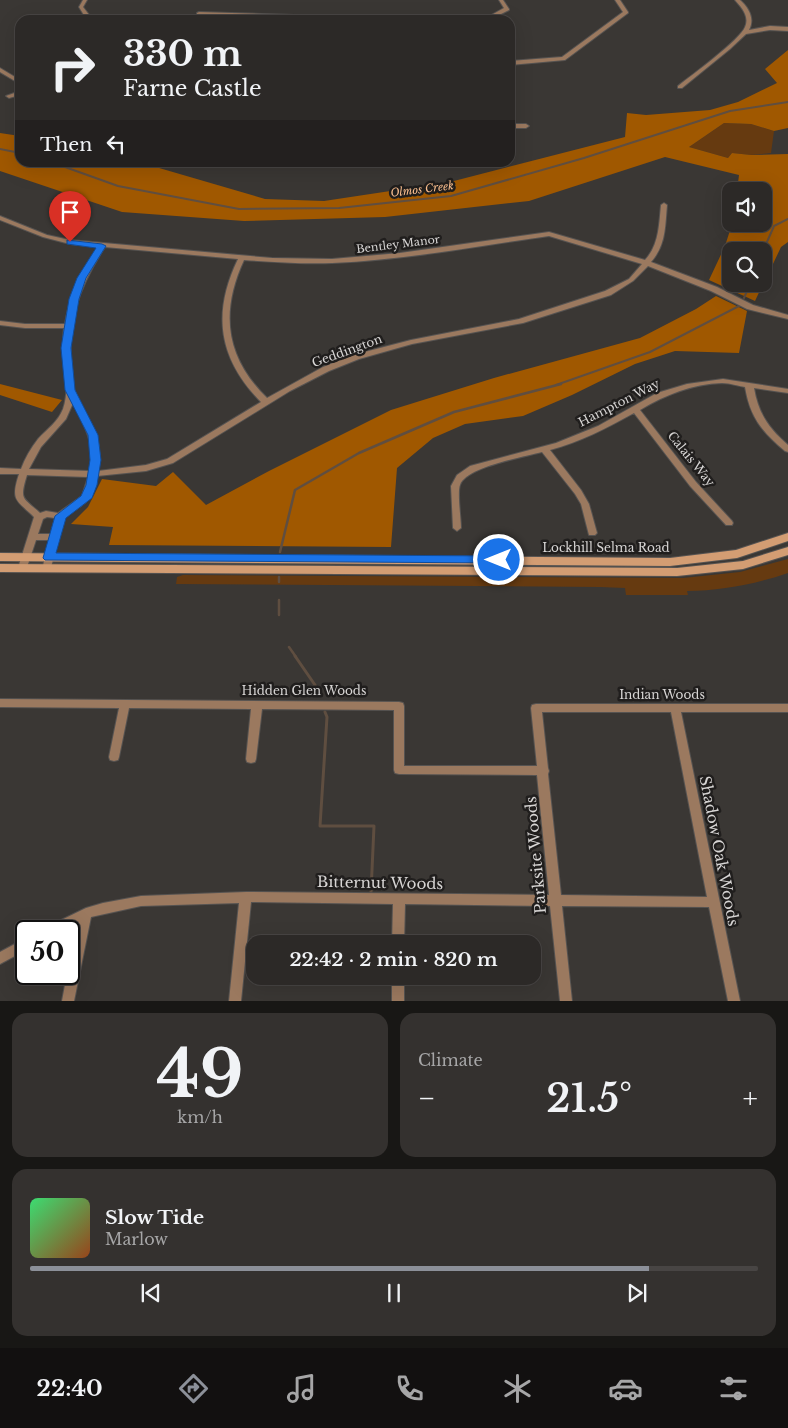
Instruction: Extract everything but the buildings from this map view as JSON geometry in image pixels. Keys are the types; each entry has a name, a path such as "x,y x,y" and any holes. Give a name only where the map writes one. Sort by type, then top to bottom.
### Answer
{"main road":[{"name":"Lockhill Selma Road","path":"48,563 228,570 670,562 737,554 788,537"},
{"name":"Lockhill Selma Road","path":"0,568 25,563 230,558 677,572 743,565 788,551"},
{"name":"Lockhill Selma Road","path":"0,557 25,563"}],"street":[{"path":"85,0 81,7 87,15"},
{"path":"495,15 506,9 501,0"},
{"path":"515,63 562,59 626,12 617,0"},
{"path":"737,0 745,8 749,17 746,32"},
{"path":"199,13 253,15"},
{"path":"680,86 746,32 770,28 788,29"},
{"path":"0,70 15,79"},
{"path":"9,96 15,94"},
{"path":"515,126 526,126"},
{"name":"Geddington","path":"0,471 93,474 146,468 170,460 311,376 362,355 411,342 520,321 608,294 624,286 647,263 658,248 664,205"},
{"name":"Bentley Manor","path":"0,218 45,236 70,242 310,261 367,259 549,234 647,263 714,289 750,307 788,317"},
{"path":"39,517 21,502 18,495 33,453 42,440 62,421 68,406 70,390 66,348 74,299 82,278 102,246"},
{"path":"242,257 232,276 226,296 227,333 230,350 243,378 253,392 266,402"},
{"path":"0,323 25,326 69,326"},
{"name":"Hampton Way","path":"457,528 455,486 465,472 482,465 545,450 593,432 660,395 696,384 723,381 788,391"},
{"path":"749,384 752,404 757,418 769,433 788,449"},
{"path":"48,563 60,516 86,498 96,460 93,435 70,390"},
{"name":"Calais Way","path":"635,410 693,484 730,523"},
{"path":"545,450 578,492 585,504 592,533"},
{"path":"25,563 39,517 46,514 60,516"},
{"path":"33,536 55,537"},
{"path":"228,570 230,558"},
{"name":"Hidden Glen Woods","path":"0,703 399,706 399,770 544,771"},
{"path":"114,757 125,704"},
{"path":"251,759 257,705"},
{"name":"Shadow Oak Woods","path":"675,707 734,1000"},
{"name":"Parksite Woods","path":"536,708 544,771 554,900 566,1000"},
{"name":"Indian Woods","path":"536,708 788,708"},
{"path":"235,1000 246,897"},
{"name":"Bitternut Woods","path":"72,920 86,913 141,901 246,897 714,902"},
{"path":"398,935 399,900"},
{"path":"68,1000 86,913"},
{"path":"0,958 15,950"},
{"path":"398,985 398,1000"}],"shaded area":[{"path":"788,50 788,128 774,131 751,124 724,123 689,147 728,158 732,153 751,155 788,154 788,242 781,247 772,266 772,242 726,242 729,232 772,232 772,182 738,182 739,175 665,157 529,201 385,217 244,221 122,212 0,171 0,133 15,135 15,167 156,167 265,199 324,201 450,182 515,167 515,165 625,137 627,113 646,115 710,110 738,102 777,83 765,69"},
{"path":"724,123 751,124 774,131 771,153 751,155 732,153 728,158 689,147"},
{"path":"722,252 722,286 709,280"},
{"path":"735,292 759,292 755,301"},
{"path":"716,296 747,311 739,353 675,351 635,364 572,395 523,416 465,424 433,438 397,468 391,547 109,545 113,527 71,524 88,507 102,479 156,486 173,472 206,505 391,410 494,378 640,338 696,309"},
{"path":"0,384 62,400 52,412 0,395"},
{"path":"788,559 788,573 738,586 713,590 687,591 688,595 626,595 625,588 600,587 176,584 177,577 183,575 683,578 740,572"}],"waterway":[{"name":"Olmos Creek","path":"65,167 118,186 239,209 339,208 451,196 584,158 730,111 788,102"},
{"name":"Olmos Creek","path":"0,149 15,152"},
{"path":"767,242 774,226 788,219"},
{"path":"744,298 747,292"},
{"path":"556,385 650,352 739,306"},
{"path":"280,552 295,490 359,453 454,412 561,384"},
{"path":"279,577 279,582"},
{"path":"279,600 279,615"},
{"path":"289,647 296,657"},
{"path":"295,656 315,685"},
{"path":"325,712 327,717 320,826 374,826 371,892"}],"route":[{"path":"70,242 102,246 82,278 74,299 66,348 70,390 85,416 93,435 96,460 91,485 86,498 60,516 49,558 499,560"}]}
